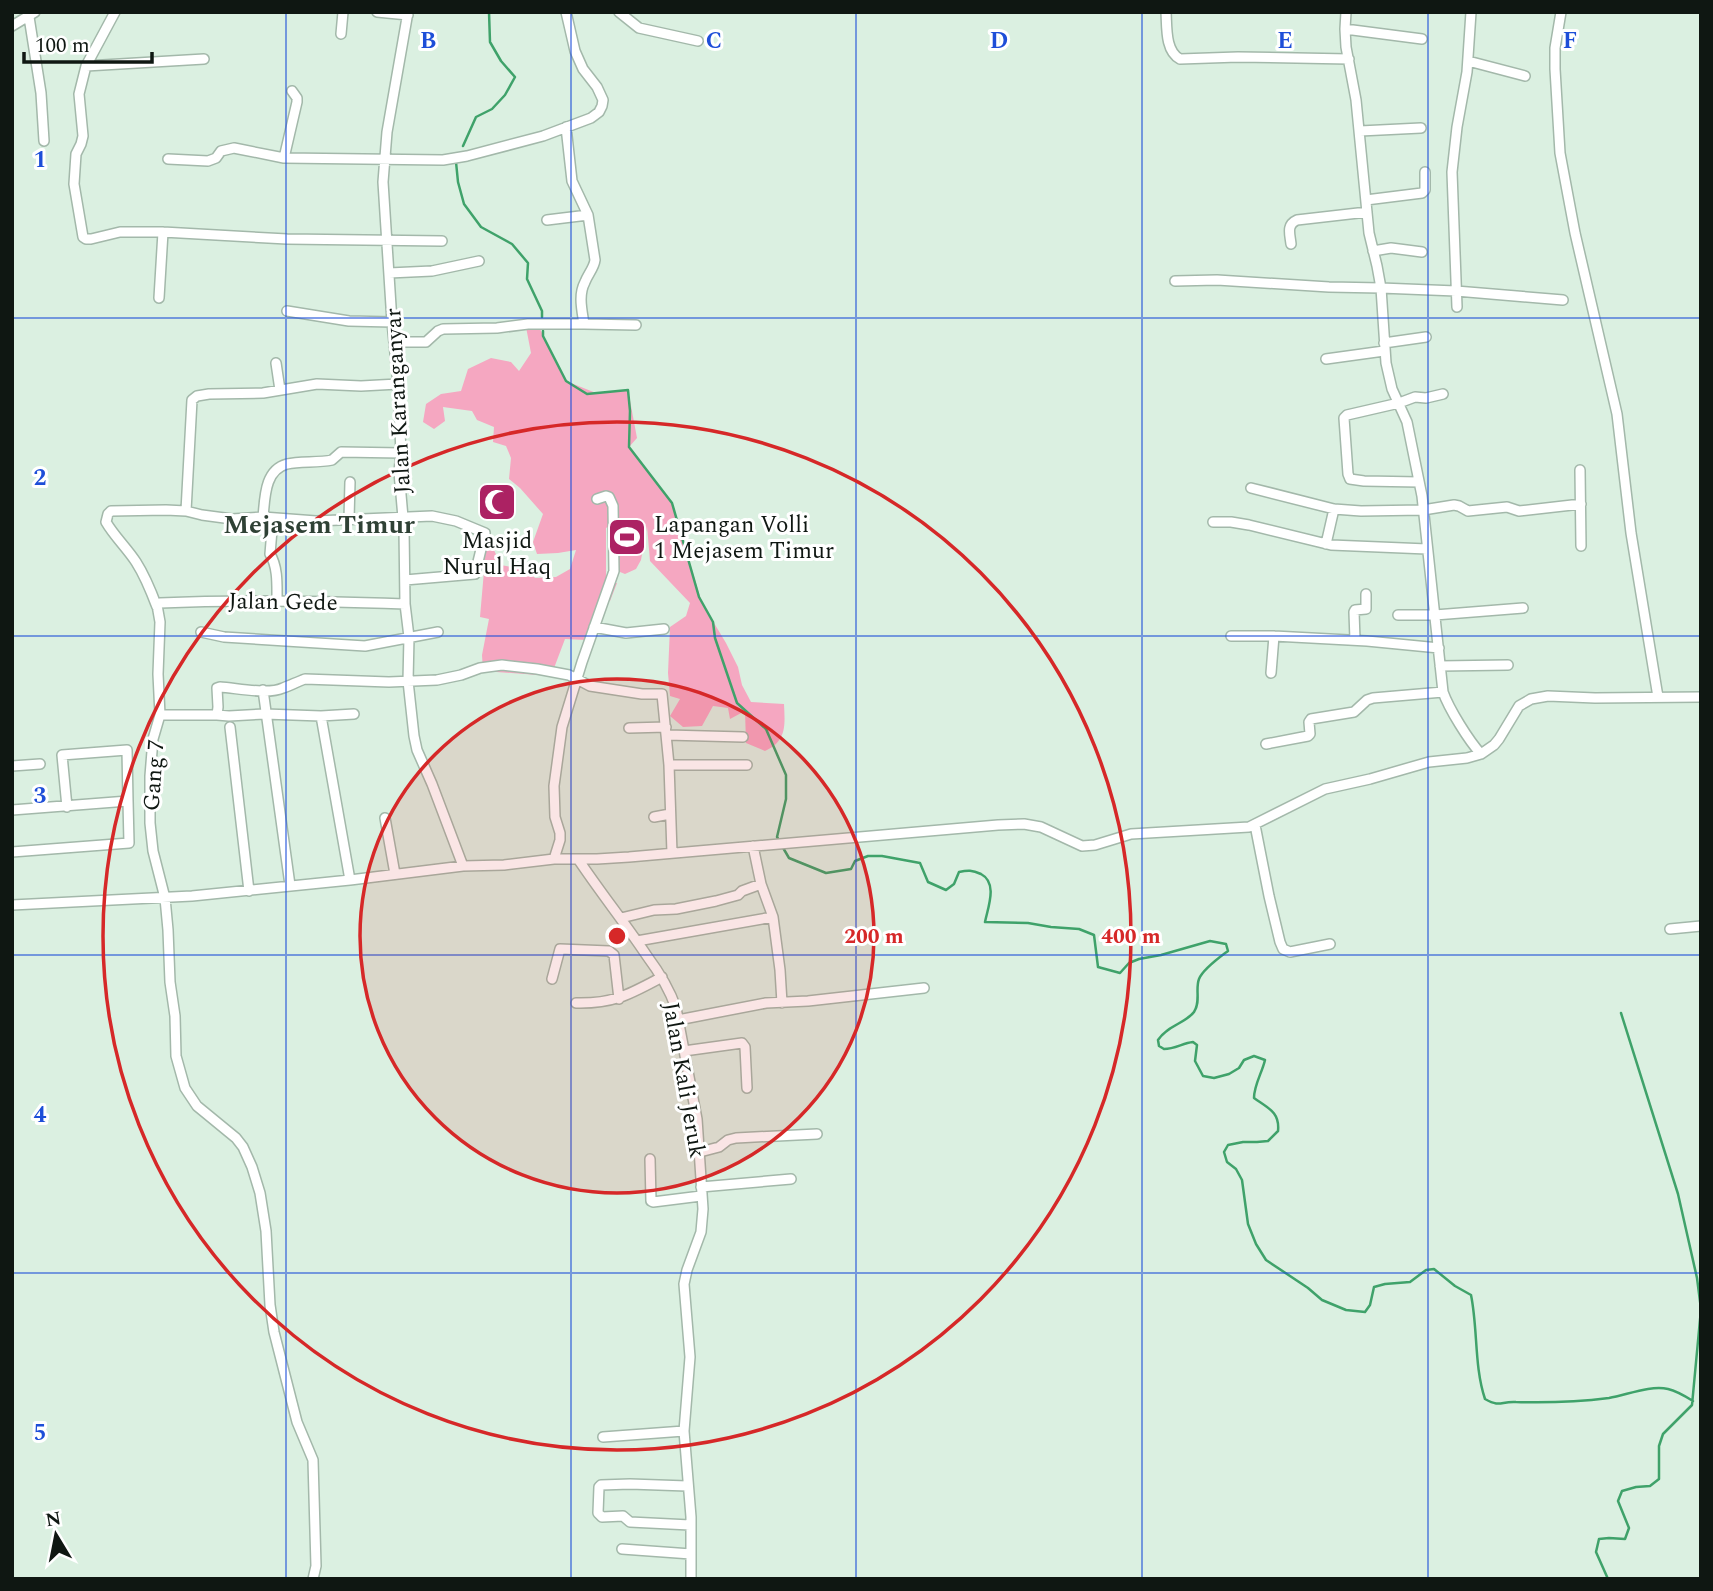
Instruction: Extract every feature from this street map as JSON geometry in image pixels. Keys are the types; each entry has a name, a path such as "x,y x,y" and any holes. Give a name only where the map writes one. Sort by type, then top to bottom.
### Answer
{"street":[{"path":"115,12 86,66 79,101 83,136 76,154 74,184 83,237 91,239 120,232 163,232 287,239 442,241"},
{"path":"341,34 343,12"},
{"path":"377,12 408,13"},
{"path":"168,159 208,161 216,159 221,151 234,148 284,158 420,161 454,159 543,136 596,115 602,106 603,100 575,51 566,12"},
{"path":"618,12 639,28 698,41"},
{"path":"1166,12 1171,50 1174,56 1180,59 1349,59"},
{"path":"1346,12 1345,29 1360,131 1367,212 1381,288 1388,377 1407,422 1419,482 1443,692 1474,746 1483,753"},
{"path":"1457,307 1452,173 1468,61 1471,12"},
{"path":"1561,12 1555,48 1560,153 1575,233 1619,422 1632,533 1658,697"},
{"name":"Jalan Karanganyar","path":"408,13 387,132 383,193 398,384 401,453 399,472 404,516 405,604 409,637 408,681 417,750 463,866"},
{"path":"12,26 32,14 44,141"},
{"path":"1345,29 1422,39"},
{"path":"86,66 204,59"},
{"path":"1468,61 1525,76"},
{"path":"284,158 297,102 292,91"},
{"path":"566,127 572,181 588,215 595,260 580,294 584,324"},
{"path":"1360,131 1421,128"},
{"path":"1366,200 1422,193 1425,190 1425,172"},
{"path":"1291,244 1289,227 1297,220 1367,212"},
{"path":"547,220 588,215"},
{"path":"159,298 163,232"},
{"path":"1373,251 1391,248 1422,252"},
{"path":"389,273 432,271 480,261"},
{"path":"1175,281 1217,280 1456,291 1563,300"},
{"path":"287,311 349,321 393,323"},
{"path":"394,342 426,342 443,329 497,328 528,324 636,325"},
{"path":"1326,359 1426,337"},
{"path":"276,363 280,390"},
{"path":"186,511 192,400 197,396 263,393 317,384 398,384"},
{"path":"1419,482 1364,481 1348,477 1343,423 1345,416 1399,404 1415,397 1426,398 1444,394"},
{"path":"277,600 277,578 270,554 265,495 274,473 283,466 332,460 341,452 401,453"},
{"path":"1580,470 1581,546"},
{"path":"349,519 350,482"},
{"path":"1251,488 1334,509 1361,511 1423,510 1454,505 1468,512 1507,508 1517,511 1581,504"},
{"path":"564,859 555,817 555,779 562,727 614,569 613,506 609,497 597,499"},
{"path":"1326,544 1334,509"},
{"path":"160,715 158,605 135,561 106,522 111,511 186,511 232,519 316,521 432,516 456,521 485,534 475,574 405,580"},
{"path":"1213,522 1249,525 1326,544 1427,549"},
{"path":"1355,640 1354,612 1366,609 1366,594"},
{"name":"Jalan Gede","path":"158,605 214,600 405,604"},
{"path":"1398,615 1523,608"},
{"path":"594,627 626,632 664,629"},
{"path":"201,632 224,637 365,646 438,632"},
{"path":"1231,636 1355,640 1439,648"},
{"path":"1271,673 1274,636"},
{"path":"217,715 218,687 282,689 305,679 437,680 502,665 569,675 590,687 662,694 669,765 672,853"},
{"path":"1440,666 1508,665"},
{"path":"263,690 290,885"},
{"path":"1266,744 1308,736 1311,719 1348,714 1373,698 1443,692"},
{"path":"12,905 164,898 463,866 597,859 1024,824 1046,828 1082,846 1131,834 1239,829 1255,825 1320,790 1429,762 1468,758 1483,753 1499,739 1519,706 1531,699 1548,696 1701,696"},
{"name":"Gang 7","path":"313,1579 316,1566 313,1460 297,1422 274,1332 266,1231 260,1193 243,1147 197,1106 185,1088 176,1056 170,947 150,823 150,776 153,739 160,715 265,714 322,720 354,714"},
{"path":"322,720 350,880"},
{"path":"230,727 249,891"},
{"path":"629,728 743,737"},
{"path":"12,852 129,843 127,750 62,753 67,807"},
{"path":"12,766 40,764"},
{"path":"669,765 747,765"},
{"path":"12,810 128,801"},
{"path":"654,817 670,814"},
{"path":"386,818 395,874"},
{"path":"1255,825 1282,945 1290,952 1330,944"},
{"path":"753,846 761,884 773,917 782,1003"},
{"name":"Jalan Kali Jeruk","path":"564,859 598,890 621,918 673,999 696,1119 703,1209 701,1232 684,1284 690,1357 684,1431 691,1579"},
{"path":"621,918 716,901 738,895 741,891 761,884"},
{"path":"637,941 773,917"},
{"path":"1670,929 1701,926"},
{"path":"552,979 560,949 608,951 614,955 619,999"},
{"path":"576,1003 602,1003 619,999 662,978"},
{"path":"678,1020 766,1003 924,988"},
{"path":"684,1051 741,1043 744,1047 747,1088"},
{"path":"700,1152 719,1147 736,1138 817,1134"},
{"path":"650,1160 653,1202 791,1178"},
{"path":"603,1437 684,1431"},
{"path":"687,1486 601,1485 598,1513 602,1517 623,1516 630,1521 690,1525"},
{"path":"622,1549 691,1555"}],"shaded area":[{"path":"526,327 539,327 566,381 596,393 628,390 637,438 629,447 672,503 702,603 738,667 742,685 751,702 784,704 783,732 772,747 765,751 746,743 745,711 730,719 728,708 713,706 702,726 683,727 670,716 680,699 670,696 670,627 686,616 690,603 650,561 647,526 641,560 636,569 625,574 610,568 616,522 606,528 606,582 617,583 610,601 600,602 586,640 565,639 551,676 483,671 482,655 489,619 480,617 484,571 481,553 493,548 501,565 528,570 535,578 556,577 570,569 576,550 537,554 533,542 543,514 509,479 511,458 506,446 493,442 494,427 477,420 472,411 443,407 445,421 434,429 423,422 426,404 441,394 461,391 468,369 491,358 511,362 519,371 531,353"}],"waterway":[{"path":"463,146 476,117 492,109 505,95 515,77 490,42 489,12"},
{"path":"456,162 464,204 481,227 512,244 528,263 527,279 542,311 542,317"},
{"path":"543,331 566,381 587,394 628,390 629,447 672,503 699,597 713,622 715,638 737,703 766,729 786,775 786,799 777,837 779,840"},
{"path":"782,846 789,858 826,873 851,869 855,861 868,856 920,863 928,882 946,890 954,884 959,872 981,874 991,889 985,922 1028,923 1079,929 1094,935 1098,967 1120,973 1129,963 1139,959 1210,941 1226,944 1228,951 1208,967 1199,979 1194,1012 1158,1040 1159,1046 1164,1049 1193,1042 1197,1045 1195,1061 1203,1076 1214,1078 1229,1074 1239,1068 1244,1060 1254,1056 1265,1060 1254,1098 1275,1115 1278,1131 1268,1141 1228,1145 1224,1152 1227,1162 1236,1169 1242,1180 1248,1224 1266,1260 1322,1300 1346,1310 1365,1312 1370,1305 1374,1287 1410,1282 1426,1270 1434,1269 1471,1295 1482,1386 1485,1399 1494,1403 1609,1398 1661,1388 1675,1391 1693,1401"},
{"path":"1608,1579 1596,1552 1599,1539 1625,1539 1629,1528 1618,1501 1622,1491 1650,1486 1659,1479 1659,1446 1663,1434 1692,1405 1701,1309 1697,1278 1678,1194 1621,1013"}],"place":[{"name":"Masjid Nurul Haq","path":"497,502"},
{"name":"Lapangan Volli 1 Mejasem Timur","path":"627,537"}],"district":[{"name":"Mejasem Timur","path":"319,524"}]}
